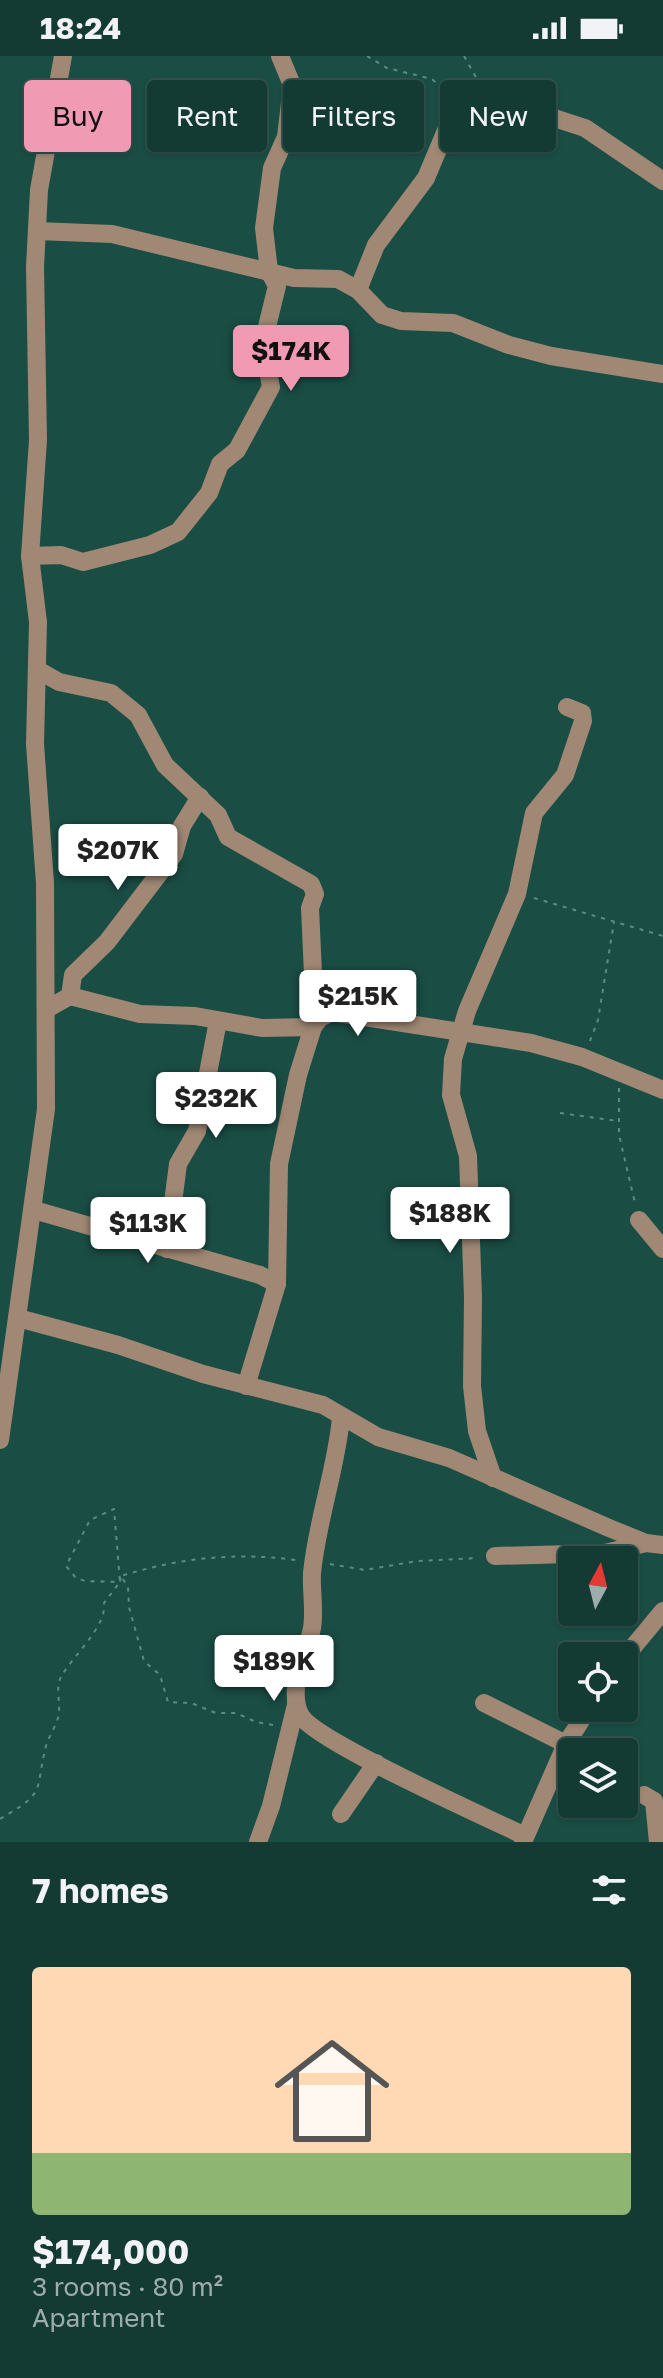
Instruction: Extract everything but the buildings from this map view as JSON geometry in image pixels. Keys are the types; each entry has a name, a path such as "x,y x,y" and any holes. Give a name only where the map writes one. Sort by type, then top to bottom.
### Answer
{"street":[{"path":"0,1440 46,1109 45,883 35,744 38,622 30,556 38,440 37,231 45,143 63,56"},
{"path":"30,556 61,555 83,562 150,545 178,532 209,493 220,464 237,450 271,387 263,343 277,286 269,271 264,228 272,168 286,137 292,85 280,56"},
{"path":"556,118 585,128 663,181"},
{"path":"358,290 376,245 426,178 440,145"},
{"path":"37,231 112,234 294,278 338,279 358,290 382,315 401,321 453,323 509,345 551,356 663,374"},
{"path":"38,670 59,682 111,693 138,715 165,765 218,815 228,837 311,884 315,894 310,908 314,996 319,1021 298,1075 279,1164 277,1284 246,1386"},
{"path":"493,1478 477,1431 472,1386 473,1297 468,1156 451,1095 453,1059 467,1011 517,894 534,813 565,775 583,721 582,713 567,707"},
{"path":"70,996 73,975 107,942 174,854 182,826 200,797"},
{"path":"47,1009 70,996 140,1014 175,1014 262,1028 319,1021 463,1033 531,1043 584,1057 663,1090"},
{"path":"167,1249 178,1164 197,1131 218,1021"},
{"path":"34,1210 260,1275 277,1284"},
{"path":"639,1220 663,1249"},
{"path":"18,1318 246,1386 323,1405 378,1437 449,1458 654,1544"},
{"path":"258,1842 271,1806 312,1627 312,1570 341,1418"},
{"path":"495,1556 605,1553 654,1544"},
{"path":"637,1642 663,1611"},
{"path":"484,1703 558,1740"},
{"path":"296,1705 303,1719 376,1763 524,1839 558,1762"},
{"path":"341,1814 376,1763"},
{"path":"644,1795 654,1801 658,1842"}],"path":[{"path":"367,56 387,68 432,79 440,86"},
{"path":"464,56 477,80"},
{"path":"517,894 663,936"},
{"path":"584,1057 598,1020 614,921"},
{"path":"619,1073 619,1135 639,1220"},
{"path":"560,1113 619,1121"},
{"path":"114,1509 119,1542 120,1582 85,1581 76,1578 66,1566 90,1520 114,1509"},
{"path":"121,1576 172,1561 230,1555 316,1561 365,1570 417,1561 495,1556"},
{"path":"0,1819 27,1803 41,1782 46,1748 60,1713 57,1700 61,1677 83,1650 95,1626 101,1624 105,1614 104,1603 121,1576"},
{"path":"121,1576 128,1587 129,1607 144,1661 160,1675 168,1702 191,1703 216,1713 236,1713 256,1722 289,1724"}]}
